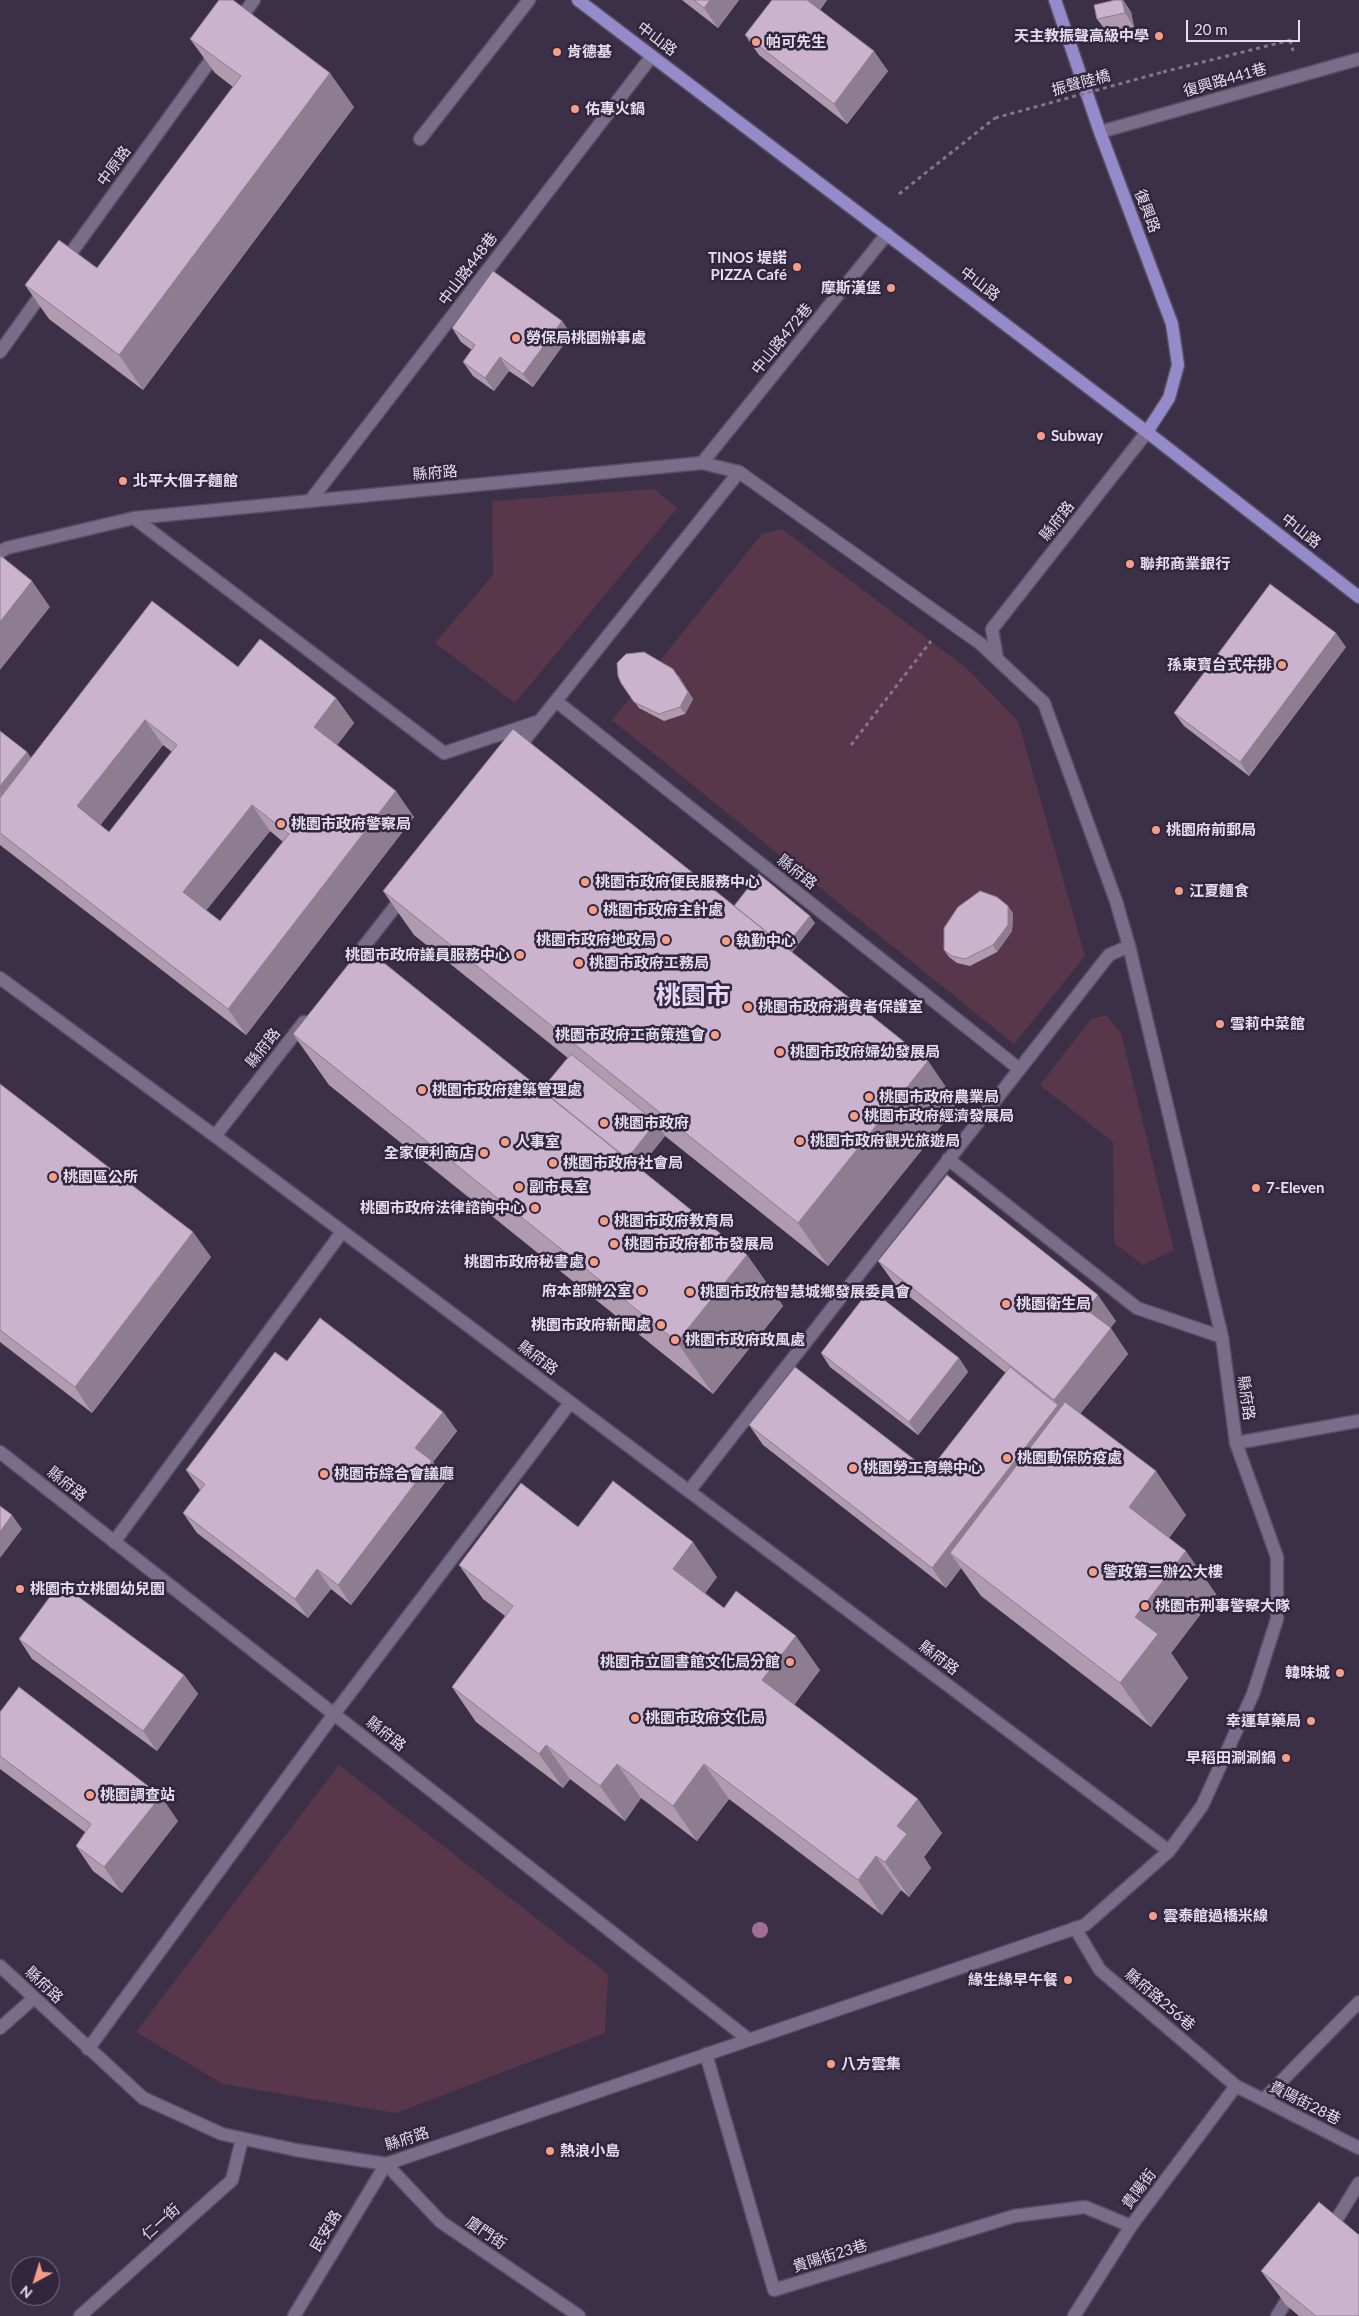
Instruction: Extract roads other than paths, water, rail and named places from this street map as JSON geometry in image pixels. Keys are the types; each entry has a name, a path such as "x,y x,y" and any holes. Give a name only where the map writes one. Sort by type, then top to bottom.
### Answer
{"main road":[{"name":"中山路","path":"578,0 1147,432 1359,597"},
{"name":"復興路","path":"1054,0 1100,132 1172,324 1178,365 1169,398 1147,432"}],"street":[{"name":"中原路","path":"0,352 254,0"},
{"path":"420,139 529,0"},
{"name":"中山路448巷","path":"310,502 652,56"},
{"name":"復興路441巷","path":"1100,132 1359,59"},
{"name":"中山路472巷","path":"702,463 887,234"},
{"name":"縣府路","path":"992,630 1147,432"},
{"name":"縣府路","path":"0,552 7,548 134,518 702,463 739,472 981,644 1044,704 1091,831 1129,946 1222,1337 1236,1443 1277,1557 1277,1620 1253,1694 1202,1806 1169,1851 1085,1925 386,2164 296,2150 222,2134 143,2098 0,1966"},
{"path":"509,760 739,472"},
{"path":"134,518 444,753 540,721"},
{"path":"962,630 992,630 997,659"},
{"name":"縣府路","path":"556,701 1018,1068"},
{"path":"344,971 411,885"},
{"path":"688,1491 1108,955 1129,946"},
{"name":"縣府路","path":"0,978 215,1136 1169,1851"},
{"name":"縣府路","path":"215,1136 313,1011"},
{"path":"948,1159 1137,1308 1222,1337"},
{"path":"114,1542 342,1232"},
{"path":"88,2049 334,1714 570,1402"},
{"path":"1236,1443 1359,1421"},
{"name":"縣府路","path":"0,1452 748,2039"},
{"name":"縣府路256巷","path":"1075,1928 1100,1970 1236,2086"},
{"path":"0,2028 34,1998"},
{"path":"1263,2100 1359,2002"},
{"name":"貴陽街23巷","path":"706,2054 774,2290 1014,2216 1085,2207 1131,2226"},
{"name":"貴陽街28巷","path":"1236,2086 1359,2148"},
{"name":"貴陽街","path":"1074,2316 1131,2226 1236,2086"},
{"name":"仁一街","path":"80,2316 232,2180 242,2139"},
{"name":"民安路","path":"298,2315 386,2164"},
{"name":"廈門街","path":"386,2164 442,2222 579,2316"},
{"path":"1323,2241 1359,2182"},
{"path":"1277,2316 1303,2274"}],"place":[{"name":"天主教振聲高級中學","path":"1159,36"},
{"name":"帕可先生","path":"756,42"},
{"name":"肯德基","path":"557,52"},
{"name":"佑專火鍋","path":"575,109"},
{"name":"TINOS 堤諾 PIZZA Café","path":"797,267"},
{"name":"摩斯漢堡","path":"891,288"},
{"name":"勞保局桃園辦事處","path":"516,338"},
{"name":"Subway","path":"1041,436"},
{"name":"北平大個子麵館","path":"123,481"},
{"name":"聯邦商業銀行","path":"1130,564"},
{"name":"孫東寶台式牛排","path":"1282,665"},
{"name":"桃園市政府警察局","path":"281,824"},
{"name":"桃園府前郵局","path":"1156,830"},
{"name":"桃園市政府便民服務中心","path":"585,882"},
{"name":"江夏麵食","path":"1179,891"},
{"name":"桃園市政府主計處","path":"593,910"},
{"name":"桃園市政府地政局","path":"666,940"},
{"name":"執勤中心","path":"726,941"},
{"name":"桃園市政府議員服務中心","path":"520,955"},
{"name":"桃園市政府工務局","path":"579,963"},
{"name":"桃園市政府消費者保護室","path":"748,1007"},
{"name":"雪莉中菜館","path":"1220,1024"},
{"name":"桃園市政府工商策進會","path":"715,1035"},
{"name":"桃園市政府婦幼發展局","path":"780,1052"},
{"name":"桃園市政府建築管理處","path":"422,1090"},
{"name":"桃園市政府農業局","path":"869,1097"},
{"name":"桃園市政府經濟發展局","path":"854,1116"},
{"name":"桃園市政府","path":"604,1123"},
{"name":"桃園市政府觀光旅遊局","path":"800,1141"},
{"name":"人事室","path":"505,1142"},
{"name":"全家便利商店","path":"484,1153"},
{"name":"桃園市政府社會局","path":"553,1163"},
{"name":"桃園區公所","path":"53,1177"},
{"name":"副市長室","path":"519,1187"},
{"name":"7-Eleven","path":"1256,1188"},
{"name":"桃園市政府法律諮詢中心","path":"535,1208"},
{"name":"桃園市政府教育局","path":"604,1221"},
{"name":"桃園市政府都市發展局","path":"614,1244"},
{"name":"桃園市政府秘書處","path":"594,1262"},
{"name":"府本部辦公室","path":"642,1291"},
{"name":"桃園市政府智慧城鄉發展委員會","path":"690,1292"},
{"name":"桃園衛生局","path":"1006,1304"},
{"name":"桃園市政府新聞處","path":"661,1325"},
{"name":"桃園市政府政風處","path":"675,1340"},
{"name":"桃園動保防疫處","path":"1007,1458"},
{"name":"桃園勞工育樂中心","path":"853,1468"},
{"name":"桃園市綜合會議廳","path":"324,1474"},
{"name":"警政第二辦公大樓","path":"1093,1572"},
{"name":"桃園市立桃園幼兒園","path":"20,1589"},
{"name":"桃園市刑事警察大隊","path":"1145,1606"},
{"name":"桃園市立圖書館文化局分館","path":"790,1662"},
{"name":"韓味城","path":"1340,1673"},
{"name":"桃園市政府文化局","path":"635,1718"},
{"name":"幸運草藥局","path":"1311,1721"},
{"name":"早稻田涮涮鍋","path":"1286,1758"},
{"name":"桃園調查站","path":"90,1795"},
{"name":"雲泰館過橋米線","path":"1153,1916"},
{"name":"緣生緣早午餐","path":"1068,1980"},
{"name":"八方雲集","path":"831,2064"},
{"name":"熱浪小島","path":"550,2151"}],"district":[{"name":"桃園市","path":"693,996"}]}
